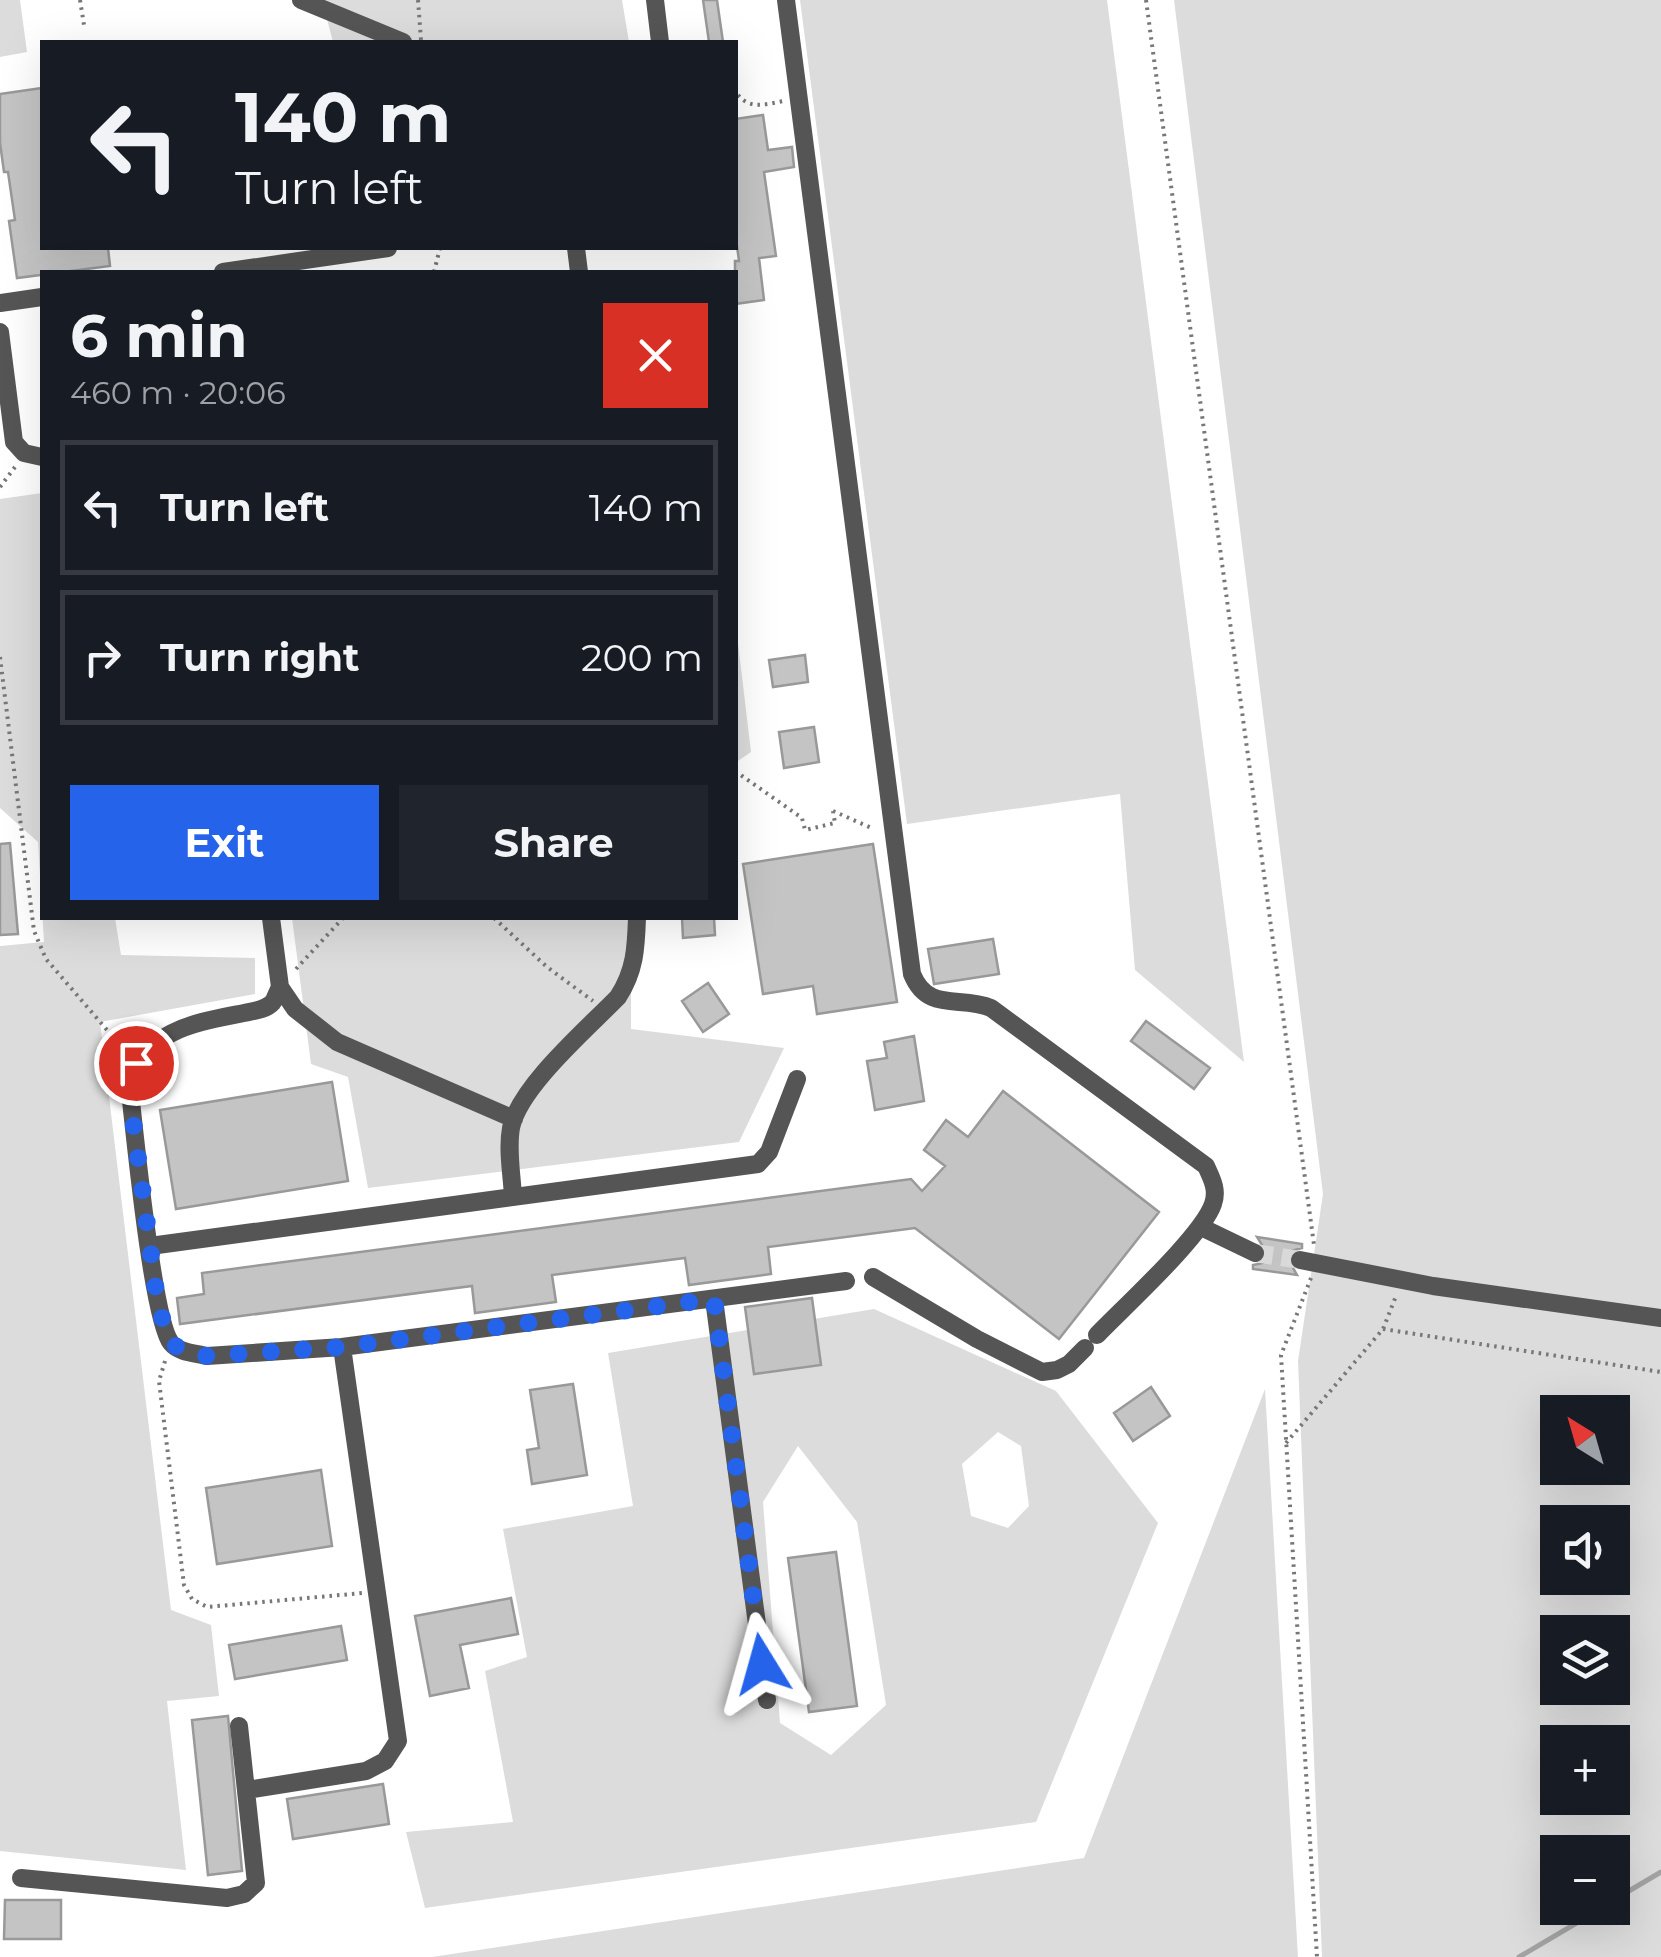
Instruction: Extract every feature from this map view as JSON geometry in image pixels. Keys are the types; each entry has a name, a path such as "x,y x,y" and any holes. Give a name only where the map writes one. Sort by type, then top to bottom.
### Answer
{"street":[{"path":"301,0 398,40"},
{"path":"654,0 660,40"},
{"path":"786,0 912,974 918,989 928,997 978,1002 991,1008 1206,1166 1215,1185 1214,1203 1201,1226 1091,1342 1058,1370 1042,1372 977,1339 873,1277"},
{"path":"236,270 374,250"},
{"path":"0,303 40,298"},
{"path":"0,332 14,442 33,455"},
{"path":"271,920 280,988 295,1009 337,1042 514,1119"},
{"path":"514,1198 510,1141 514,1119 529,1090 628,981 635,961 638,920"},
{"path":"280,988 274,1002 262,1010 184,1026 153,1045 136,1063 128,1083 158,1306 171,1343 185,1352 207,1356 342,1347 846,1281"},
{"path":"150,1246 758,1164 770,1152 797,1079"},
{"path":"1201,1226 1255,1253"},
{"path":"1308,1261 1403,1280 1661,1318"},
{"path":"714,1299 767,1700"},
{"path":"247,1790 366,1772 386,1761 398,1742 342,1347"},
{"path":"21,1878 227,1898 244,1894 256,1883 239,1726"}],"path":[{"path":"80,0 84,25"},
{"path":"418,0 421,40"},
{"path":"1146,0 1308,1261 1282,1355 1317,1957"},
{"path":"738,95 745,103 756,106 800,99"},
{"path":"0,487 33,455"},
{"path":"0,656 34,930 46,959 136,1063"},
{"path":"738,773 802,818 805,830 836,823 833,811 895,838"},
{"path":"280,988 342,920"},
{"path":"496,920 547,968 605,1010"},
{"path":"1286,1443 1382,1329 1403,1280"},
{"path":"1382,1329 1661,1372"},
{"path":"171,1343 159,1382 184,1585 192,1599 206,1606 377,1592"}],"shaded area":[{"path":"0,0 20,0 27,52 0,57"},
{"path":"322,0 622,0 629,40 332,40"},
{"path":"800,0 1107,0 1244,1062 1135,970 1120,794 907,824"},
{"path":"1174,0 1661,0 1661,1957 1322,1957 1298,1361 1323,1194"},
{"path":"40,493 40,876 38,842 0,808 0,499"},
{"path":"738,643 751,752 738,761"},
{"path":"43,920 115,920 121,955 255,958 255,994 100,1022 171,1610 211,1625 219,1696 167,1701 186,1870 0,1851 0,946 44,942"},
{"path":"292,920 631,920 631,1029 784,1048 739,1142 368,1188 348,1077 311,1064"},
{"path":"874,1309 1056,1391 1158,1523 1036,1822 425,1908 406,1832 513,1822 485,1671 527,1657 503,1529 633,1506 608,1353","holes":["998,1432 1021,1446 1029,1506 1008,1528 971,1516 962,1464","798,1446 857,1522 886,1705 831,1755 780,1723 763,1502"]},
{"path":"1265,1389 1298,1957 432,1957 1084,1858"}],"building":[{"path":"703,0 717,0 723,40 709,40"},
{"path":"40,88 40,250 108,250 110,266 40,270 40,275 17,278 9,221 15,220 0,143 0,94"},
{"path":"763,115 768,150 792,147 794,167 764,172 776,256 759,258 764,300 738,304 735,261 739,261 738,119"},
{"path":"805,655 808,682 773,687 769,660"},
{"path":"814,727 819,762 784,768 779,732"},
{"path":"10,843 18,934 0,935 0,844"},
{"path":"873,844 897,1002 817,1014 813,986 763,994 743,864"},
{"path":"682,920 714,920 715,935 683,938"},
{"path":"993,939 999,974 934,984 928,949"},
{"path":"708,983 729,1014 703,1032 682,1001"},
{"path":"1146,1021 1210,1068 1194,1089 1131,1041"},
{"path":"914,1036 924,1101 875,1110 867,1061 887,1058 884,1042"},
{"path":"332,1082 348,1181 176,1209 160,1110"},
{"path":"1003,1091 1159,1212 1059,1339 915,1228 768,1247 771,1274 689,1285 685,1258 552,1275 556,1302 475,1313 472,1286 180,1324 177,1298 204,1294 202,1273 911,1179 922,1191 945,1166 924,1150 946,1120 968,1137"},
{"path":"1257,1237 1302,1244 1302,1248 1291,1251 1288,1259 1297,1275 1253,1269 1253,1265 1263,1263 1267,1253"},
{"path":"812,1298 821,1365 754,1374 745,1307"},
{"path":"573,1384 587,1475 532,1484 527,1450 539,1448 530,1390"},
{"path":"1151,1387 1170,1416 1133,1441 1114,1413"},
{"path":"321,1470 332,1546 217,1564 206,1488"},
{"path":"836,1552 857,1706 809,1712 788,1558"},
{"path":"511,1598 518,1634 460,1645 469,1688 430,1696 415,1616"},
{"path":"341,1626 347,1660 235,1679 229,1645"},
{"path":"228,1716 242,1871 208,1875 192,1720"},
{"path":"383,1784 389,1824 293,1839 287,1799"},
{"path":"5,1900 61,1900 61,1939 4,1939"}],"waterway":[{"path":"1630,1890 1661,1872"},
{"path":"1519,1957 1573,1925"}],"tunnel":[{"path":"1255,1253 1300,1260"}],"route":[{"path":"136,1063 128,1083 158,1306 171,1343 185,1352 207,1356 342,1347 714,1299 762,1664"}]}
